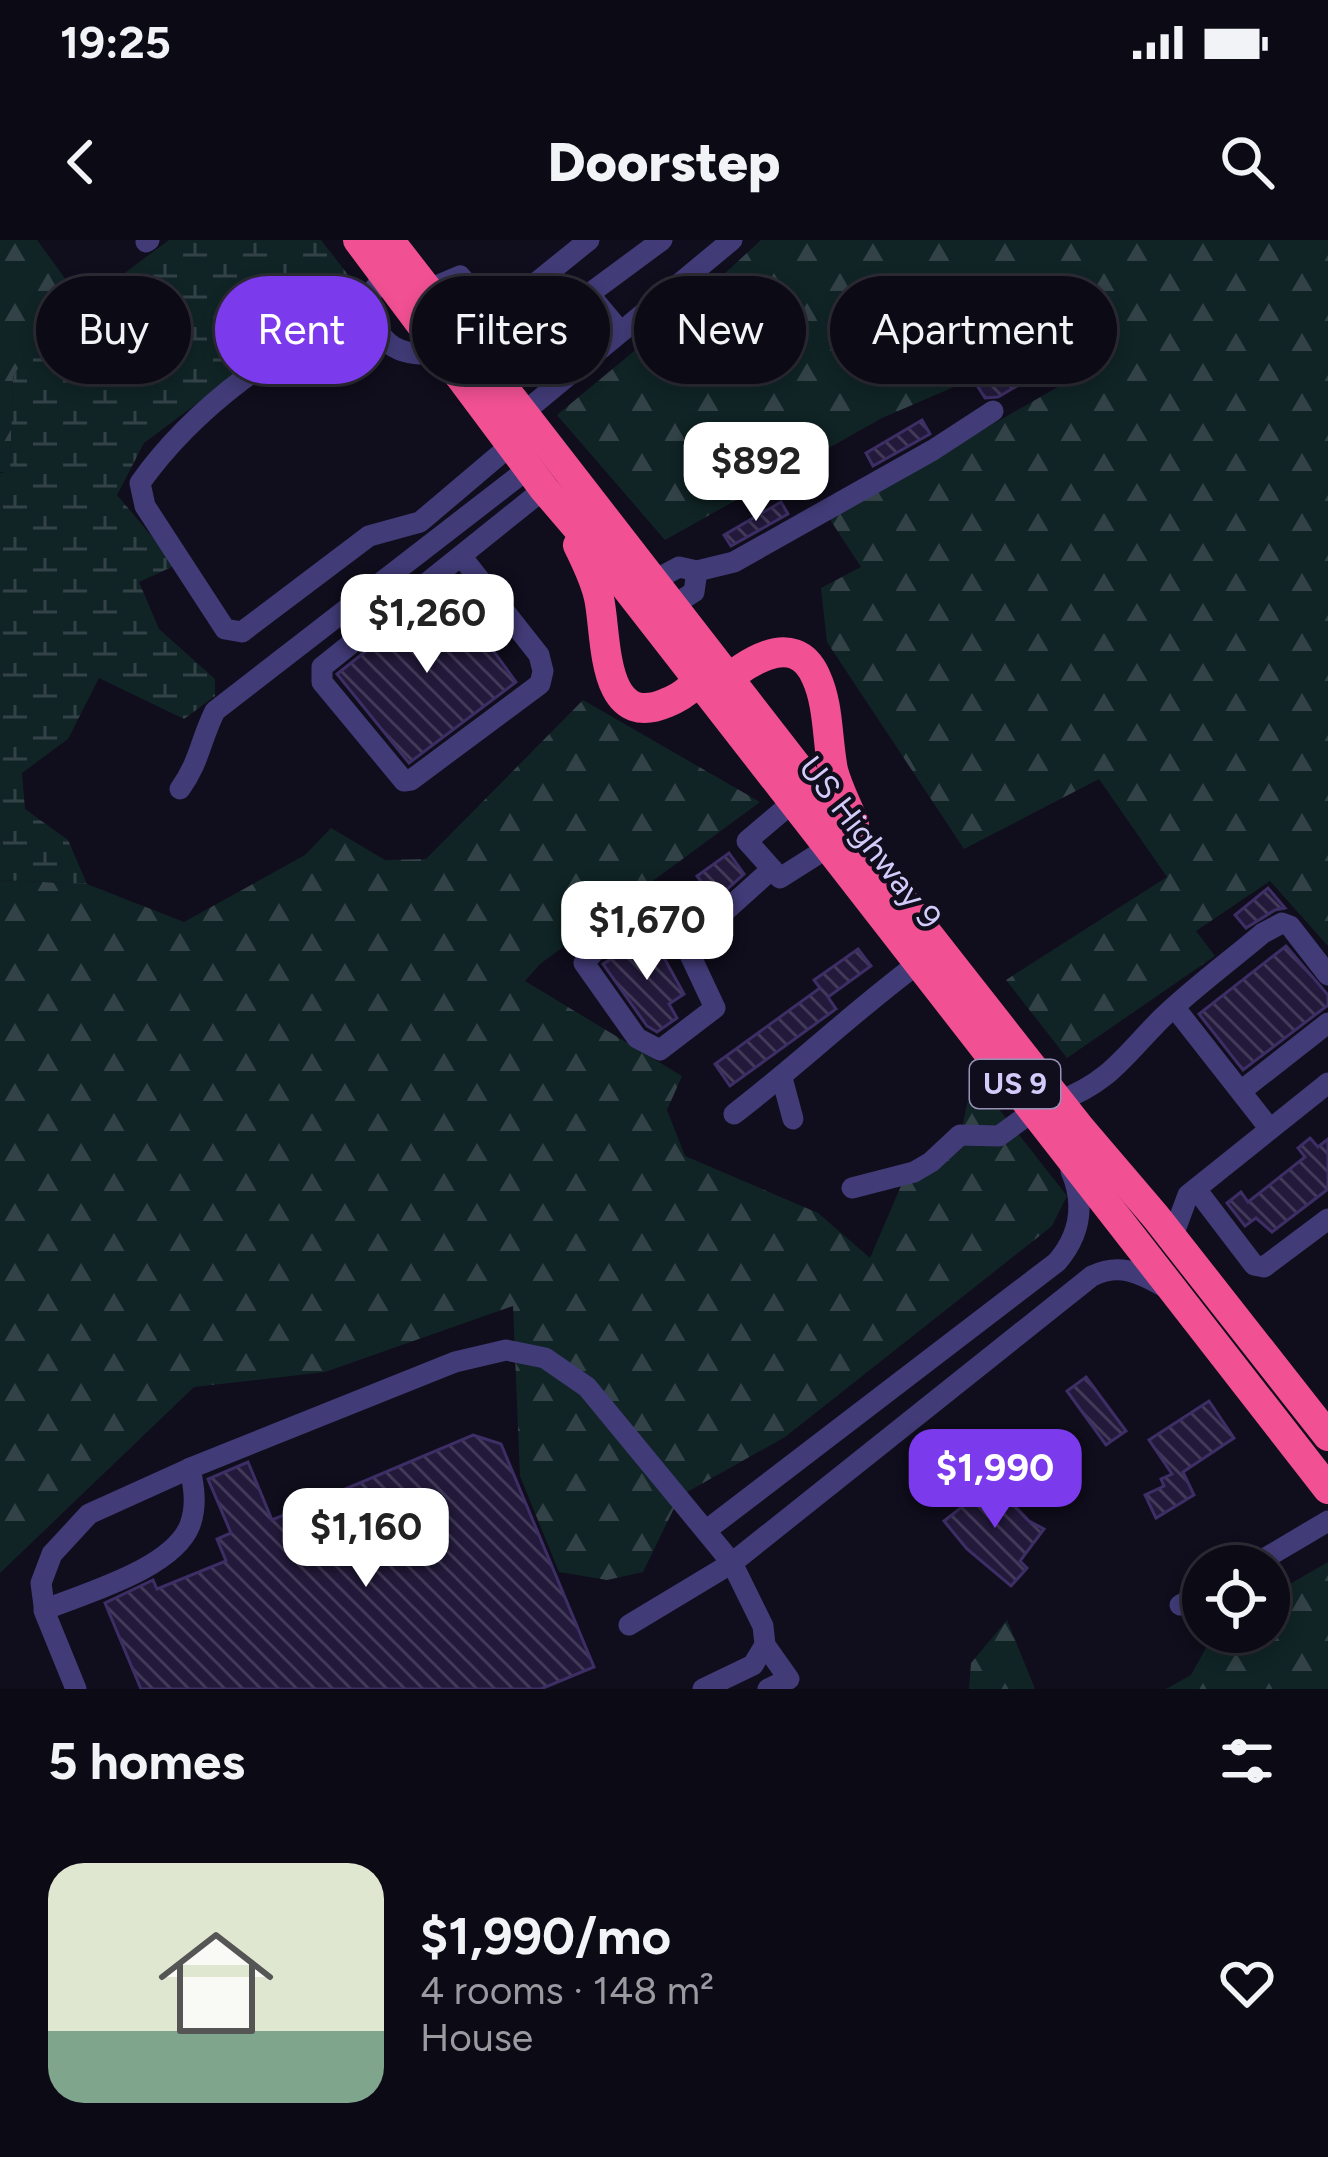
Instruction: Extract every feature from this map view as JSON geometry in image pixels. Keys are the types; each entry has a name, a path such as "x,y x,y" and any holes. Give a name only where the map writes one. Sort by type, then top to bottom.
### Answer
{"highway":[{"name":"US Highway 9","path":"358,240 412,301"},
{"name":"US Highway 9","path":"389,240 416,276"},
{"name":"US Highway 9","path":"482,384 537,479 712,685 860,840 1045,1106 1061,1149 1140,1242 1174,1293 1328,1489"},
{"name":"US Highway 9","path":"494,384 704,649 712,685 794,802 1010,1078 1141,1200 1328,1436"},
{"path":"537,479 598,594 610,678 620,695 639,706 652,707 712,685 753,660 782,651 803,659 821,691 836,779 860,840"}],"street":[{"path":"610,278 662,240"},
{"path":"522,414 732,240"},
{"path":"542,276 582,242"},
{"path":"610,319 620,331"},
{"path":"239,384 212,404 157,459 140,483 145,506 225,629 242,632 369,536 537,479"},
{"path":"662,594 679,567 697,571 734,562 933,450 992,411"},
{"path":"460,556 539,655 544,671 540,684 411,781 398,778 322,682 322,667 460,556 537,479"},
{"path":"180,789 197,765 215,711 537,479"},
{"path":"662,594 694,592 697,571"},
{"path":"794,802 747,841 780,878 829,847"},
{"path":"685,942 772,869"},
{"path":"644,921 685,942 715,1008 660,1050 638,1038 584,963 644,921"},
{"path":"852,1189 914,1172 960,1135 999,1136 1045,1106 1100,1083 1175,1008 1263,933 1282,923 1290,926 1328,975"},
{"path":"734,1114 920,962"},
{"path":"1175,1008 1270,1129"},
{"path":"1240,1091 1328,1023"},
{"path":"782,1078 793,1119"},
{"path":"1172,1238 1192,1192 1328,1083"},
{"path":"708,1529 1057,1262 1074,1239 1081,1206 1061,1149"},
{"path":"1141,1200 1192,1192"},
{"path":"1192,1192 1254,1264 1264,1268 1328,1219"},
{"path":"629,1625 732,1563 1092,1276 1129,1269 1174,1293"},
{"path":"76,1689 40,1598 44,1568 81,1520 106,1503 472,1355 506,1350 526,1352 560,1366 587,1387 732,1563 763,1627 764,1645 753,1665 703,1689"},
{"path":"44,1610 154,1564 173,1550 190,1526 195,1495 190,1468"},
{"path":"1287,1545 1328,1521"},
{"path":"764,1645 789,1679 769,1689"}],"green space":[{"path":"0,240 37,240 63,276 36,276 36,339 13,377 10,474 0,472"},
{"path":"169,240 321,240 349,276 215,276 215,384 223,384 144,443 117,495 176,565 139,582 159,629 215,679 215,696 184,719 99,678 68,739 22,773 25,809 68,840 87,884 0,880 0,473 10,473 13,377 36,339 36,384 191,384 191,276 121,276"},
{"path":"761,240 1328,240 1328,946 1270,881 1196,931 1215,956 1067,1058 1006,980 1167,877 1099,779 964,849 827,642 821,588 861,567 829,518 1063,384 1117,384 1117,276 830,276 830,384 961,384 882,418 665,540 557,415 594,384 610,384 610,371 634,351 634,384 806,384 806,276 722,276"},
{"path":"583,700 760,802 540,964 525,981 682,1076 667,1110 685,1156 818,1213 870,1258 907,1172 961,1133 973,1076 1067,1196 1052,1226 785,1437 680,1496 643,1572 607,1580 559,1572 520,1476 513,1306 325,1372 194,1387 0,1573 0,880 87,884 184,922 305,855 331,828 385,860 426,859"},
{"path":"1328,1562 1328,1689 1166,1689 1191,1675 1203,1653 1290,1653 1290,1584"},
{"path":"1007,1620 1035,1689 969,1689 971,1663"}],"building":[{"path":"1020,384 998,397 985,398 978,387"},
{"path":"922,420 930,434 873,466 866,453"},
{"path":"781,502 788,514 731,546 724,535"},
{"path":"444,589 516,682 409,763 337,674"},
{"path":"729,853 744,874 715,900 697,876"},
{"path":"1268,888 1285,908 1246,928 1235,915"},
{"path":"645,938 657,945 684,994 669,1004 677,1018 657,1032 647,1026 603,964"},
{"path":"1286,946 1328,995 1328,1005 1243,1070 1199,1014"},
{"path":"858,949 871,966 828,997 836,1009 730,1086 715,1064 820,988 814,980"},
{"path":"1310,1138 1318,1147 1328,1139 1328,1189 1272,1232 1256,1218 1245,1226 1227,1203 1241,1192 1248,1202 1305,1157 1298,1148"},
{"path":"1086,1377 1126,1431 1106,1445 1067,1391"},
{"path":"1209,1401 1234,1438 1183,1472 1194,1495 1156,1518 1145,1495 1164,1486 1161,1479 1172,1474 1149,1440"},
{"path":"473,1435 501,1444 594,1667 541,1689 141,1689 105,1603 153,1580 157,1589 226,1561 217,1539 231,1533 208,1479 248,1462 272,1520"},
{"path":"987,1477 1029,1521 1044,1529 1020,1561 1027,1568 1011,1586 967,1549 944,1521 972,1499 969,1495"}]}
